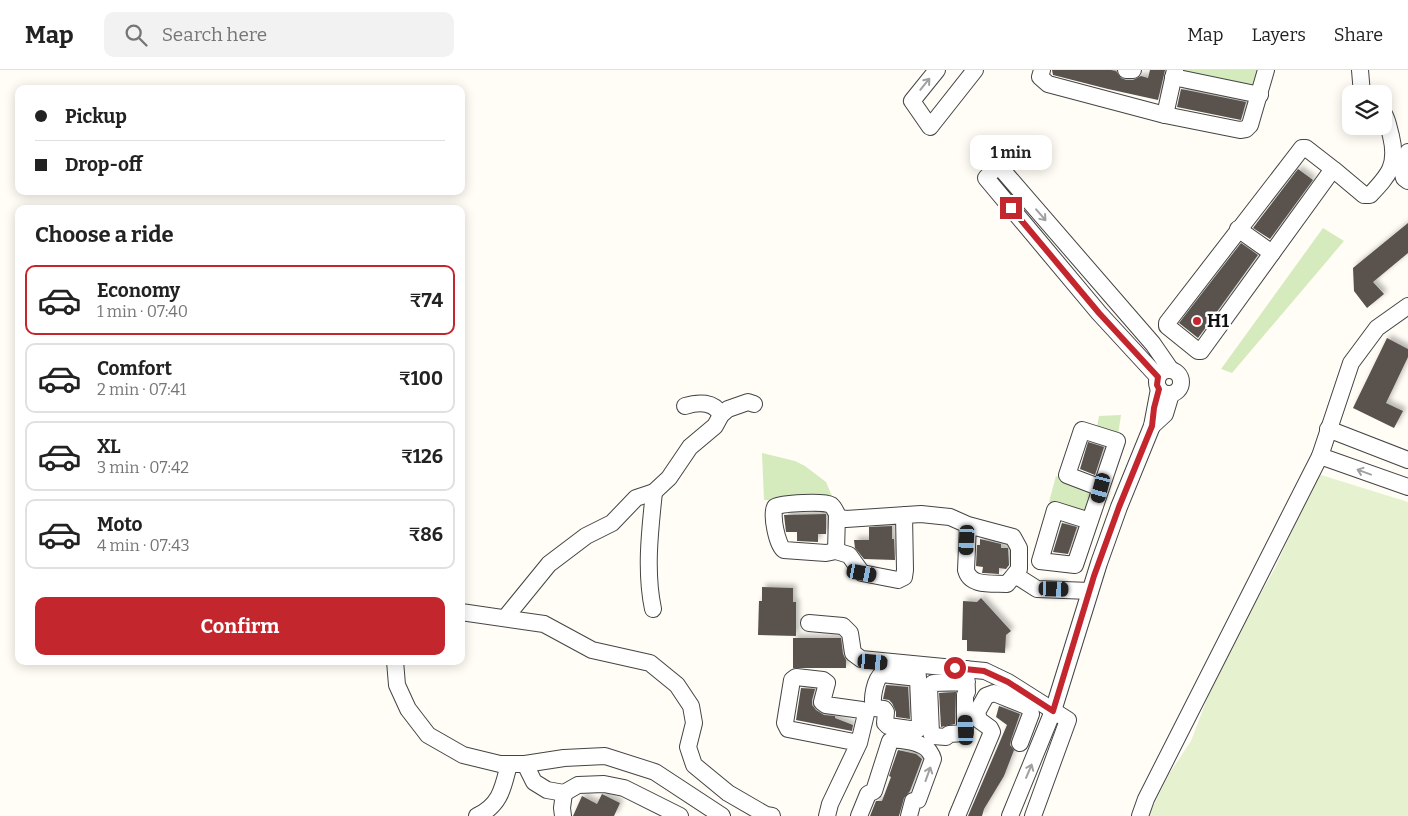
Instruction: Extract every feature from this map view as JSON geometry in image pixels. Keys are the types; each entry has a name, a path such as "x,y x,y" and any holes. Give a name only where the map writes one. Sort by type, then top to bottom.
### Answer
{"street":[{"path":"937,70 912,101 930,128 975,70"},
{"path":"1042,70 1040,77 1048,84 1165,115 1240,130 1246,129 1250,125 1266,70"},
{"path":"1126,70 1133,70"},
{"path":"1360,70 1361,85"},
{"path":"1165,115 1174,73 1260,95"},
{"path":"1333,169 1201,351 1198,351 1166,324 1238,229 1303,148 1333,169 1366,196 1370,195 1384,181 1391,169 1394,156 1390,135"},
{"path":"1408,152 1402,170 1404,178 1408,181"},
{"path":"1010,816 1053,711 1094,577 1119,507 1152,426 1154,408 1165,383 1153,344 998,165 986,178 1099,313 1165,383"},
{"path":"1238,229 1272,253"},
{"path":"1140,816 1146,799 1320,456 1351,363 1377,328 1408,306"},
{"path":"505,618 549,564 586,536 612,523 636,498 654,492 669,478 690,447 716,426 721,415 728,409 748,402 754,404"},
{"path":"685,406 697,403 709,404 718,409 721,415"},
{"path":"1328,429 1401,458 1384,479"},
{"path":"1320,456 1408,488"},
{"path":"653,609 649,547 654,492"},
{"path":"1090,521 1055,510 1040,561 1075,565 1078,557 1090,521 1099,494 1119,507"},
{"path":"836,551 837,515 834,508 827,504 782,504 775,507 773,513 779,546 784,550 826,553 836,551 849,555 862,573 898,580 904,577 905,570 904,515"},
{"path":"837,515 840,518 846,519 921,514 950,517 968,525 1013,537 1019,548 1017,572 1007,584 977,582 968,576 966,570 968,525"},
{"path":"1078,557 1094,577"},
{"path":"1017,572 1094,577"},
{"path":"465,613 544,624 592,650 650,663 678,685 691,706 694,723 688,748 694,765 728,793 766,815 772,816"},
{"path":"809,623 843,626 850,633 853,653 861,660 917,672 966,676 984,671 1008,682 1068,720 1033,816"},
{"path":"395,665 397,685 408,709 428,735 463,755 500,764 525,764 564,758 605,756 655,772 722,816"},
{"path":"827,816 830,804 859,743 866,714 862,710 826,705 822,702 827,683 823,680 796,677 792,680 785,723 788,729 859,743"},
{"path":"957,816 992,732 990,728 979,720 977,712 986,696 994,693 1029,707 1031,714 1020,743"},
{"path":"859,816 868,794 874,791 890,741 896,738 923,746 933,759 918,800 913,801 908,816"},
{"path":"477,816 495,802 502,793 509,764"},
{"path":"525,764 534,782 547,790 564,793 578,785 604,784 624,788 680,816"},
{"path":"563,816 564,793"}],"green space":[{"path":"1181,70 1259,70 1255,87 1181,73"},
{"path":"1323,228 1344,241 1232,373 1221,369"},
{"path":"1121,415 1118,435 1096,432 1099,416"},
{"path":"762,453 795,461 805,466 826,482 834,501 764,500"},
{"path":"1318,474 1408,502 1408,816 1148,816 1169,774 1191,741 1218,670 1275,568"},
{"path":"1056,476 1095,491 1089,512 1049,502"}],"building":[{"path":"1052,70 1111,70 1116,71 1121,78 1133,80 1141,76 1148,78 1150,70 1165,70 1158,100 1053,75"},
{"path":"1181,89 1246,102 1241,120 1177,107"},
{"path":"1298,169 1313,180 1270,239 1253,228"},
{"path":"1408,223 1408,253 1373,282 1384,294 1367,308 1354,291 1353,268"},
{"path":"1241,243 1258,255 1198,338 1179,323"},
{"path":"1387,338 1408,349 1408,357 1386,403 1403,411 1394,428 1353,408"},
{"path":"1088,442 1104,447 1095,475 1080,469"},
{"path":"826,514 826,534 818,534 818,542 797,541 797,532 786,532 784,515"},
{"path":"1062,523 1077,527 1068,554 1053,552"},
{"path":"892,526 895,560 864,559 855,548 854,540 869,540 869,527"},
{"path":"980,539 1001,544 1001,548 1008,548 1009,565 1006,569 999,568 999,574 982,573 983,567 976,566 977,545 980,545"},
{"path":"762,587 793,588 793,602 796,602 796,636 758,635 759,601 762,601"},
{"path":"981,598 1011,631 1006,635 1005,653 967,651 967,640 962,640 963,601 977,602"},
{"path":"793,638 841,638 846,668 793,668"},
{"path":"886,685 908,687 910,719 896,717 892,703 889,700 883,699"},
{"path":"801,688 815,689 812,705 816,710 824,715 835,716 835,718 853,725 852,731 796,720"},
{"path":"956,692 955,724 941,727 939,693"},
{"path":"999,706 1020,714 1010,745 1014,750 1004,776 984,809 982,816 968,816 1007,725 996,717"},
{"path":"898,750 916,754 922,759 910,791 904,798 899,816 870,816 876,801 882,801"},
{"path":"602,794 620,803 614,816 573,816 582,796 597,804"}],"place":[{"name":"H1","path":"1197,321"}],"route":[{"path":"955,668 984,671 1008,682 1053,711 1094,576 1119,507 1152,426 1159,389 1157,385 1158,377 1099,313 1011,208"}]}
